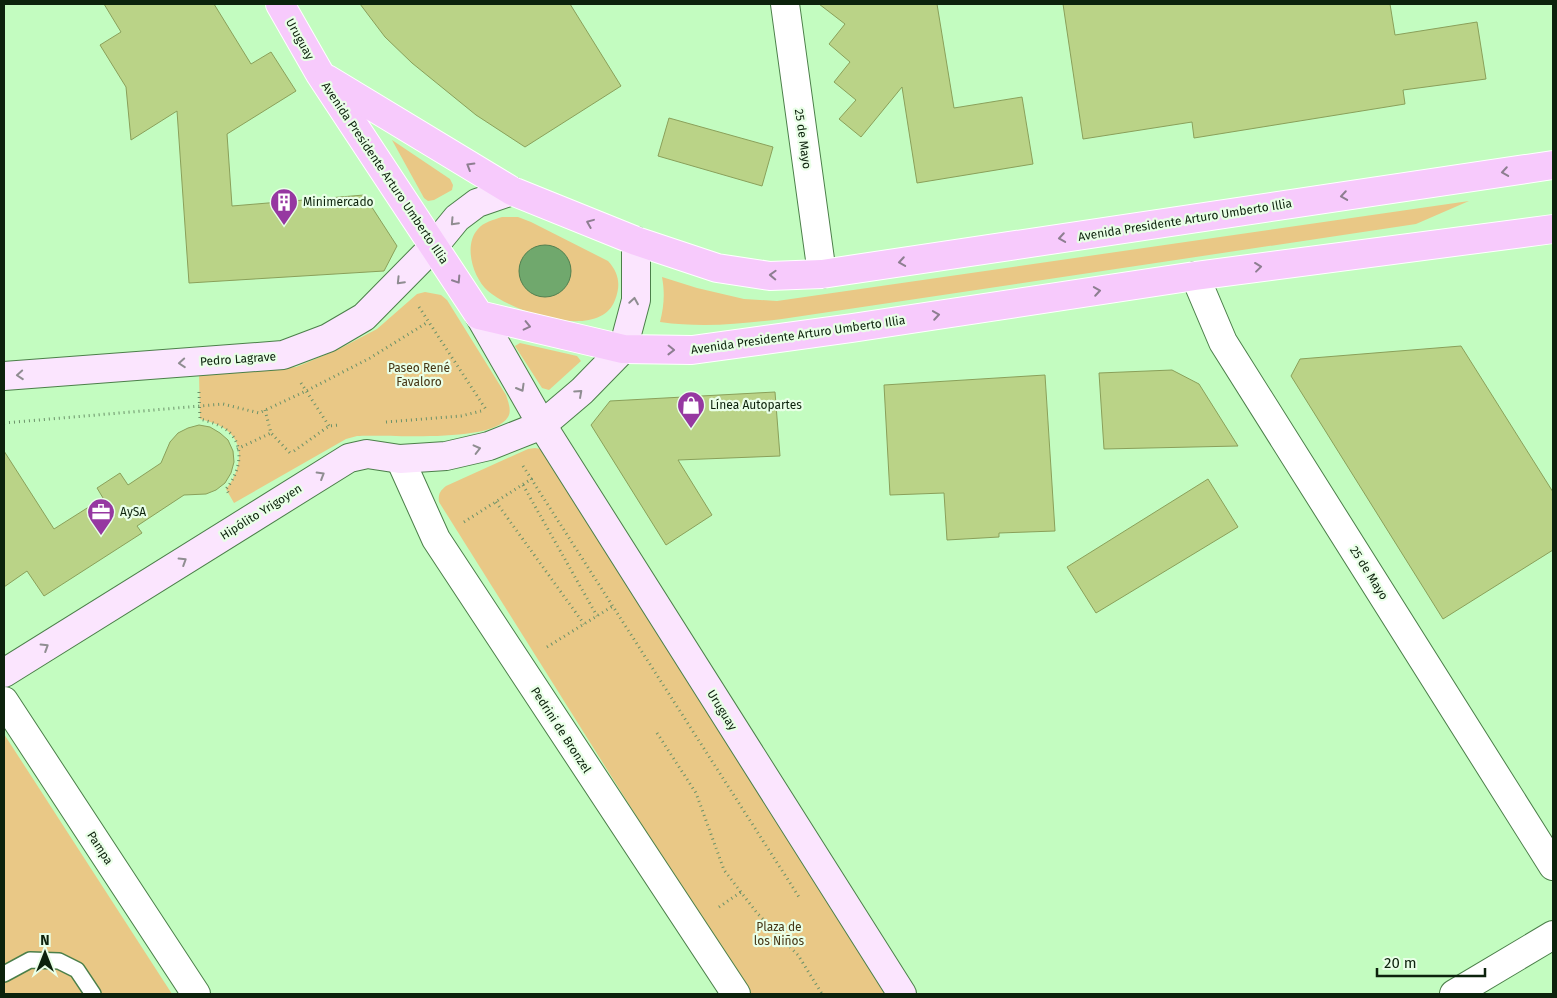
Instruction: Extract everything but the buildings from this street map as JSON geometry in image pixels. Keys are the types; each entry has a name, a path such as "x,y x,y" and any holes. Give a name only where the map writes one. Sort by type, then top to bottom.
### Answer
{"main road":[{"name":"Uruguay","path":"280,4 320,74"},
{"name":"Avenida Presidente Arturo Umberto Illia","path":"320,74 512,191 636,242 717,268 770,276 822,274 1553,165"},
{"name":"Avenida Presidente Arturo Umberto Illia","path":"320,74 479,315 623,349 692,350 852,328 1195,276 1553,229"}],"street":[{"name":"25 de Mayo","path":"785,4 822,274"},
{"name":"Pedro Lagrave","path":"4,376 283,355 328,338 364,317 434,246 456,218 477,203 512,191"},
{"path":"623,349 636,300 636,242"},
{"name":"25 de Mayo","path":"1195,276 1223,342 1553,866"},
{"name":"Uruguay","path":"479,315 542,425 902,994"},
{"name":"Hipólito Yrigoyen","path":"4,673 349,458 367,454 400,459 446,456 489,446 542,425 582,391 623,349"},
{"name":"Pedrini de Bronzel","path":"400,459 436,539 736,994"},
{"name":"Pampa","path":"4,701 196,994"},
{"path":"1454,994 1553,935"}],"lane":[{"path":"4,974 30,960 59,961 77,970 93,994"}],"path":[{"path":"400,280 506,439 803,903"},
{"path":"283,355 349,458"},
{"path":"198,362 200,419 224,428 232,436 237,449 239,467 234,479 226,489 246,521"},
{"path":"265,410 271,432 290,454"},
{"path":"237,449 271,432"},
{"path":"436,539 564,459"},
{"path":"524,485 597,616"},
{"path":"496,502 584,624"},
{"path":"518,665 644,586"},
{"path":"657,732 696,793 724,870 757,913 798,955 822,994"}],"green space":[{"path":"392,140 450,179 453,185 452,190 434,200 428,201 424,198"},
{"path":"1469,201 1416,224 782,319 706,325 660,322 664,300 662,277 697,288 744,299 777,301"},
{"path":"502,217 518,217 531,222 608,261 617,275 618,289 615,300 606,313 592,319 575,321 555,319 516,307 488,291 474,270 471,244 480,227"},
{"name":"Paseo René Favaloro","path":"425,292 441,295 447,300 506,395 510,409 508,417 498,425 482,431 461,434 438,436 357,436 346,439 234,503 226,489 238,465 238,448 230,433 211,422 200,419 199,374 296,367 337,350 377,329 417,294"},
{"path":"520,343 577,356 581,361 549,390 542,388 515,346"},
{"name":"Plaza de los Niños","path":"528,449 541,449 888,994 748,994 439,502 440,493 446,486"},
{"path":"4,734 172,994 4,994"}],"shaded area":[{"path":"545,245 559,249 567,257 571,271 567,285 559,293 545,297 531,293 523,285 519,271 523,257 531,249"}],"place":[{"name":"Minimercado","path":"284,226"},
{"name":"Línea Autopartes","path":"691,429"},
{"name":"AySA","path":"101,536"}]}
